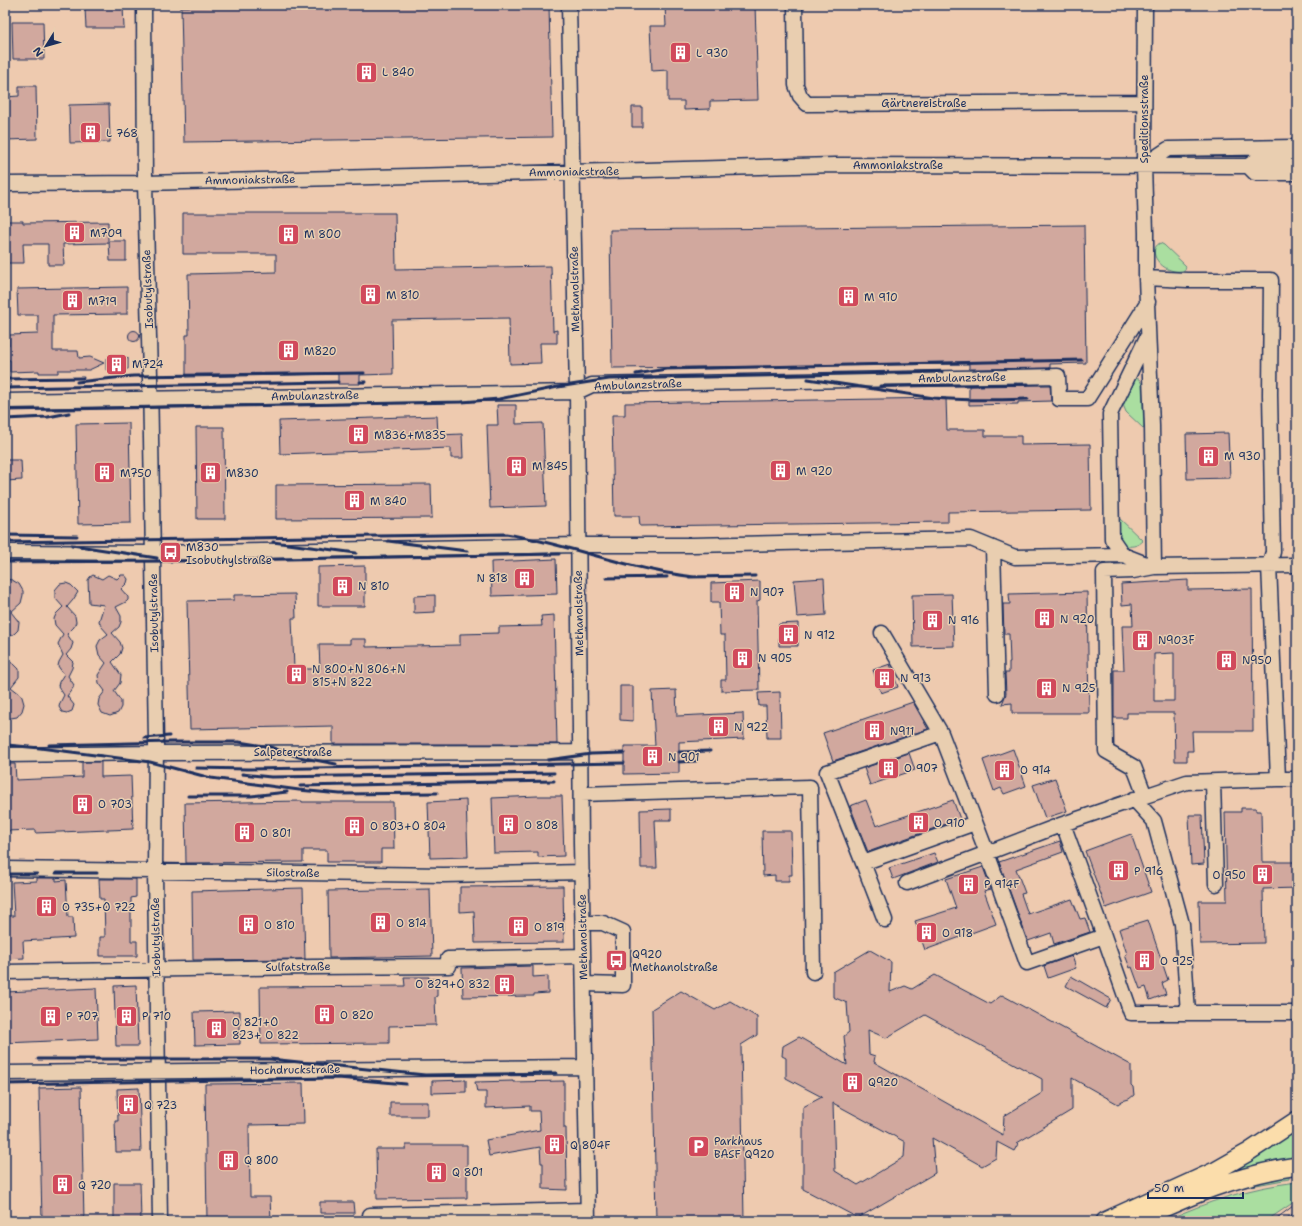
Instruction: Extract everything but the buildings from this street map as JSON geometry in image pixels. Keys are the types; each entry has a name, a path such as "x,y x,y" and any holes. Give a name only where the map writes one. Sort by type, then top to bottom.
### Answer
{"main road":[{"path":"1105,1221 1217,1170 1247,1153 1297,1120"},
{"path":"1135,1221 1219,1185 1259,1173 1297,1166"}],"street":[{"name":"Isobutylstraße","path":"144,5 145,183 151,398 156,753 155,872 160,1221"},
{"name":"Methanolstraße","path":"569,5 578,392 580,752 587,1216"},
{"name":"Gärtnereistraße","path":"795,5 796,85 800,96 807,104 1144,102"},
{"name":"Speditionsstraße","path":"1145,5 1144,166 1146,278 1152,426 1154,567"},
{"name":"Ammoniakstraße","path":"1240,147 1251,163 1255,173 1297,173"},
{"path":"1144,166 1168,148 1296,147"},
{"name":"Ammoniakstraße","path":"5,184 145,183 835,165 1144,166 1297,161"},
{"path":"1146,278 1187,280 1271,280 1270,383 1273,552 1269,565 1278,779"},
{"name":"Ambulanzstraße","path":"5,401 578,392 592,385 1058,376 1059,399 1087,399 1148,302"},
{"path":"1123,555 1112,539 1110,414 1148,335"},
{"path":"5,552 153,553 578,545 693,545 971,539 1015,557 1123,555 1154,567"},
{"path":"993,548 997,694"},
{"path":"1188,1013 1182,924 1154,821 1140,797 1134,767 1106,752 1104,572 1133,572 1154,567 1297,565"},
{"path":"882,633 941,733 987,852 1027,963 1104,936"},
{"path":"885,920 827,772 941,733"},
{"name":"Salpeterstraße","path":"5,755 156,753 580,752"},
{"path":"907,882 1063,824 1187,782 1297,779"},
{"path":"1213,782 1216,884"},
{"path":"581,794 810,787 813,972"},
{"path":"863,862 975,823"},
{"path":"1063,824 1131,1013 1297,1013"},
{"name":"Silostraße","path":"5,869 444,875 582,872"},
{"path":"583,923 603,923 623,932 623,985 584,984"},
{"name":"Sulfatstraße","path":"5,972 449,966 448,959 583,956"},
{"name":"Hochdruckstraße","path":"5,1073 585,1067"},
{"path":"370,1215 587,1216"}],"green space":[{"path":"1160,243 1186,266 1185,270 1170,270 1159,262 1154,252"},
{"path":"1133,378 1139,379 1142,384 1144,429 1126,412 1122,402"},
{"path":"1118,517 1143,541 1133,546 1123,544 1119,538"},
{"path":"1297,1128 1297,1159 1224,1175 1270,1149"},
{"path":"1289,1173 1289,1179 1240,1188 1200,1201 1156,1221 1151,1221 1200,1199"},
{"path":"1297,1182 1297,1200 1266,1221 1164,1221 1197,1207 1229,1196"}],"tram line":[{"path":"1273,1221 1297,1203"},
{"path":"1283,1221 1297,1211"}],"railway":[{"path":"636,374 666,369 1082,360"},
{"path":"5,410 462,402 499,399 558,387 609,379 942,372"},
{"path":"77,382 133,376 364,373"},
{"path":"5,379 83,378"},
{"path":"808,379 934,398 969,400 1028,399"},
{"path":"5,388 338,382"},
{"path":"360,382 366,382"},
{"path":"880,386 1028,384"},
{"path":"5,419 48,417 69,413"},
{"path":"5,542 506,534 525,537 638,567 694,577"},
{"path":"5,535 77,536"},
{"path":"388,541 467,551"},
{"path":"273,542 356,553"},
{"path":"72,545 157,558"},
{"path":"5,562 177,561 559,554"},
{"path":"689,577 755,576"},
{"path":"606,578 667,577"},
{"path":"144,738 169,736"},
{"path":"49,745 239,742 270,747 299,757 336,764"},
{"path":"7,745 150,762 211,778 299,790 340,794 437,793"},
{"path":"679,752 710,751"},
{"path":"548,760 591,754 624,753"},
{"path":"679,762 696,761"},
{"path":"196,768 248,769 624,763"},
{"path":"242,774 271,777 554,773"},
{"path":"300,786 554,781"},
{"path":"188,796 251,796 287,792"},
{"path":"56,873 97,873"},
{"path":"5,874 37,874"},
{"path":"38,1059 270,1059 425,1075 556,1073"},
{"path":"5,1084 338,1078 406,1084"}],"place":[{"name":"L 930","path":"680,53"},
{"name":"L 840","path":"367,72"},
{"name":"L 768","path":"90,133"},
{"name":"M709","path":"74,233"},
{"name":"M 800","path":"289,234"},
{"name":"M 810","path":"370,295"},
{"name":"M 910","path":"848,297"},
{"name":"M719","path":"72,301"},
{"name":"M820","path":"289,351"},
{"name":"M724","path":"117,364"},
{"name":"M836+M835","path":"359,435"},
{"name":"M 930","path":"1208,456"},
{"name":"M 845","path":"516,466"},
{"name":"M 920","path":"780,471"},
{"name":"M750","path":"104,473"},
{"name":"M830","path":"211,473"},
{"name":"M 840","path":"354,501"},
{"name":"M830 Isobuthylstraße","path":"170,553"},
{"name":"N 818","path":"524,578"},
{"name":"N 810","path":"342,586"},
{"name":"N 907","path":"735,592"},
{"name":"N 920","path":"1045,619"},
{"name":"N 916","path":"933,620"},
{"name":"N 912","path":"789,635"},
{"name":"N903F","path":"1142,640"},
{"name":"N 905","path":"742,658"},
{"name":"N950","path":"1227,660"},
{"name":"N 800+N 806+N 815+N 822","path":"296,675"},
{"name":"N 913","path":"885,678"},
{"name":"N 925","path":"1046,688"},
{"name":"N 922","path":"718,727"},
{"name":"N911","path":"875,731"},
{"name":"N 901","path":"652,757"},
{"name":"O 907","path":"889,768"},
{"name":"O 914","path":"1004,770"},
{"name":"O 703","path":"83,804"},
{"name":"O 910","path":"918,823"},
{"name":"O 808","path":"509,825"},
{"name":"O 803+O 804","path":"354,826"},
{"name":"O 801","path":"244,833"},
{"name":"P 916","path":"1118,871"},
{"name":"O 950","path":"1262,875"},
{"name":"P 914F","path":"969,884"},
{"name":"O 735+O 722","path":"47,907"},
{"name":"O 814","path":"380,923"},
{"name":"O 810","path":"248,925"},
{"name":"O 819","path":"519,927"},
{"name":"O 918","path":"926,933"},
{"name":"Q920 Methanolstraße","path":"616,960"},
{"name":"O 925","path":"1145,961"},
{"name":"O 829+O 832","path":"505,984"},
{"name":"O 820","path":"324,1015"},
{"name":"P 707","path":"51,1016"},
{"name":"P 710","path":"126,1016"},
{"name":"O 821+O 823+ O 822","path":"217,1028"},
{"name":"Q920","path":"853,1082"},
{"name":"Q 723","path":"128,1105"},
{"name":"Q 804F","path":"554,1145"},
{"name":"Parkhaus BASF Q920","path":"698,1147"},
{"name":"Q 800","path":"228,1160"},
{"name":"Q 801","path":"437,1172"},
{"name":"Q 720","path":"62,1185"}]}
